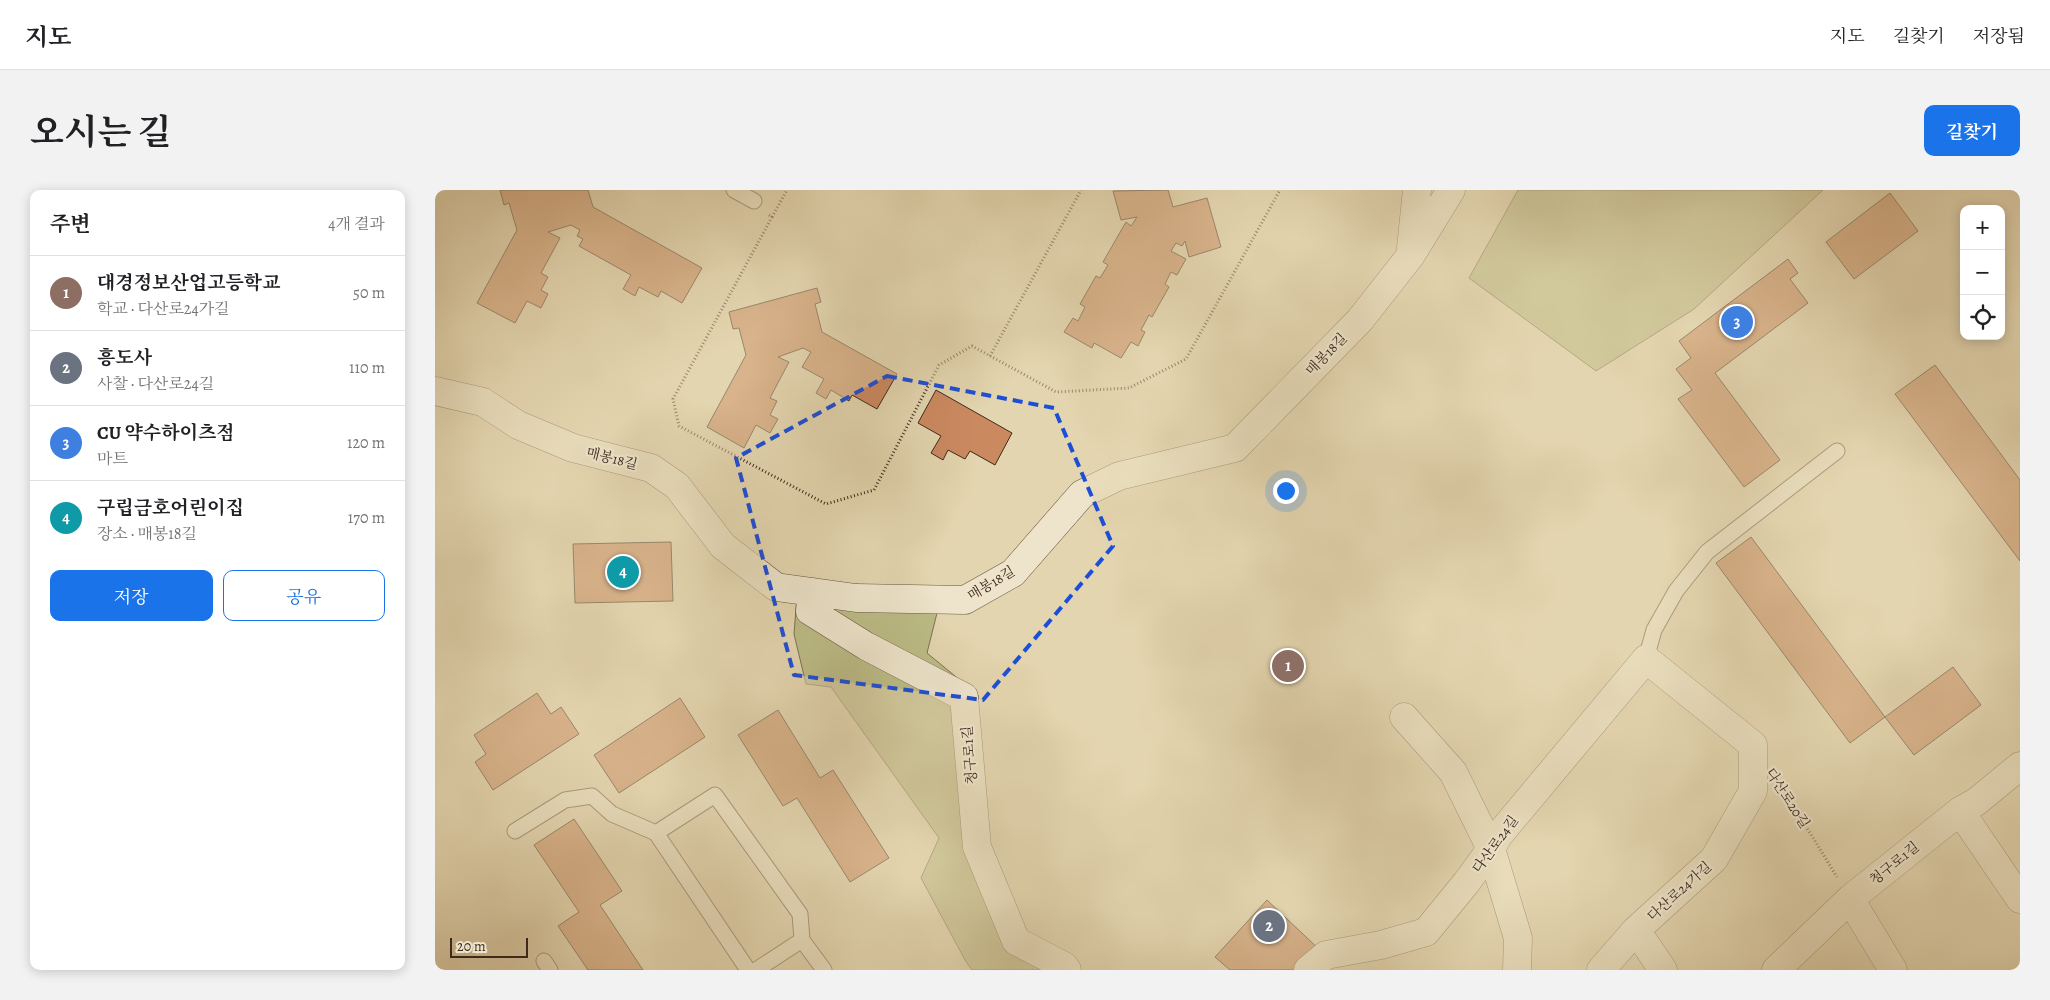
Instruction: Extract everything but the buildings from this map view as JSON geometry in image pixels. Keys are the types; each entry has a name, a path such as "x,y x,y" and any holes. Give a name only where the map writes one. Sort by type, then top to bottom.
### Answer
{"street":[{"path":"1411,255 1417,190"},
{"name":"매봉18길","path":"435,390 483,402 518,424 573,448 651,468 677,486 723,546 776,587 856,598 965,600 1013,573 1081,494 1119,476 1235,448 1360,320 1411,255 1451,190"},
{"name":"청구로1길","path":"813,592 810,611 866,646 964,696 977,847 1016,941 1064,966 1067,970"},
{"path":"1646,659 1753,745"},
{"name":"다산로24길","path":"1308,970 1326,955 1381,945 1426,932 1491,850 1499,836 1646,659"},
{"path":"1404,717 1453,772 1491,850 1517,938 1517,970"},
{"name":"다산로24가길","path":"1601,970 1635,930 1714,859 1753,791 1753,745"},
{"name":"청구로1길","path":"1777,970 1850,899 1960,811 1976,802 2020,766"},
{"path":"1960,811 2020,899"},
{"path":"1850,899 1893,970"},
{"path":"1635,930 1663,970"}],"lane":[{"path":"734,190 754,200"},
{"path":"1646,659 1654,630 1676,591 1707,552 1837,451"},
{"path":"655,833 715,795 800,914 802,940 824,970"},
{"path":"515,830 565,800 592,796 612,814 655,833 748,970"},
{"path":"756,970 802,940"}],"path":[{"path":"787,190 673,399 679,426 826,504 874,490 939,365 972,346 1056,392 1129,388 1186,359 1280,190"},
{"path":"990,356 1081,190"},
{"path":"754,200 772,217"},
{"name":"다산로20길","path":"1753,745 1791,800 1850,899"}],"highlighted area":[{"path":"887,376 1054,408 1113,546 983,700 794,675 736,458"}],"green space":[{"path":"1518,190 1823,190 1694,309 1596,371 1469,278"},
{"path":"797,595 939,605 927,653 978,695 969,849 1013,949 1059,970 972,970 965,960 921,878 939,838 831,687 806,684 794,634"}],"place":[{"name":"CU 약수하이츠점","path":"1737,322"},
{"name":"구립금호어린이집","path":"623,572"},
{"name":"대경정보산업고등학교","path":"1288,666"},
{"name":"흥도사","path":"1269,926"}]}
